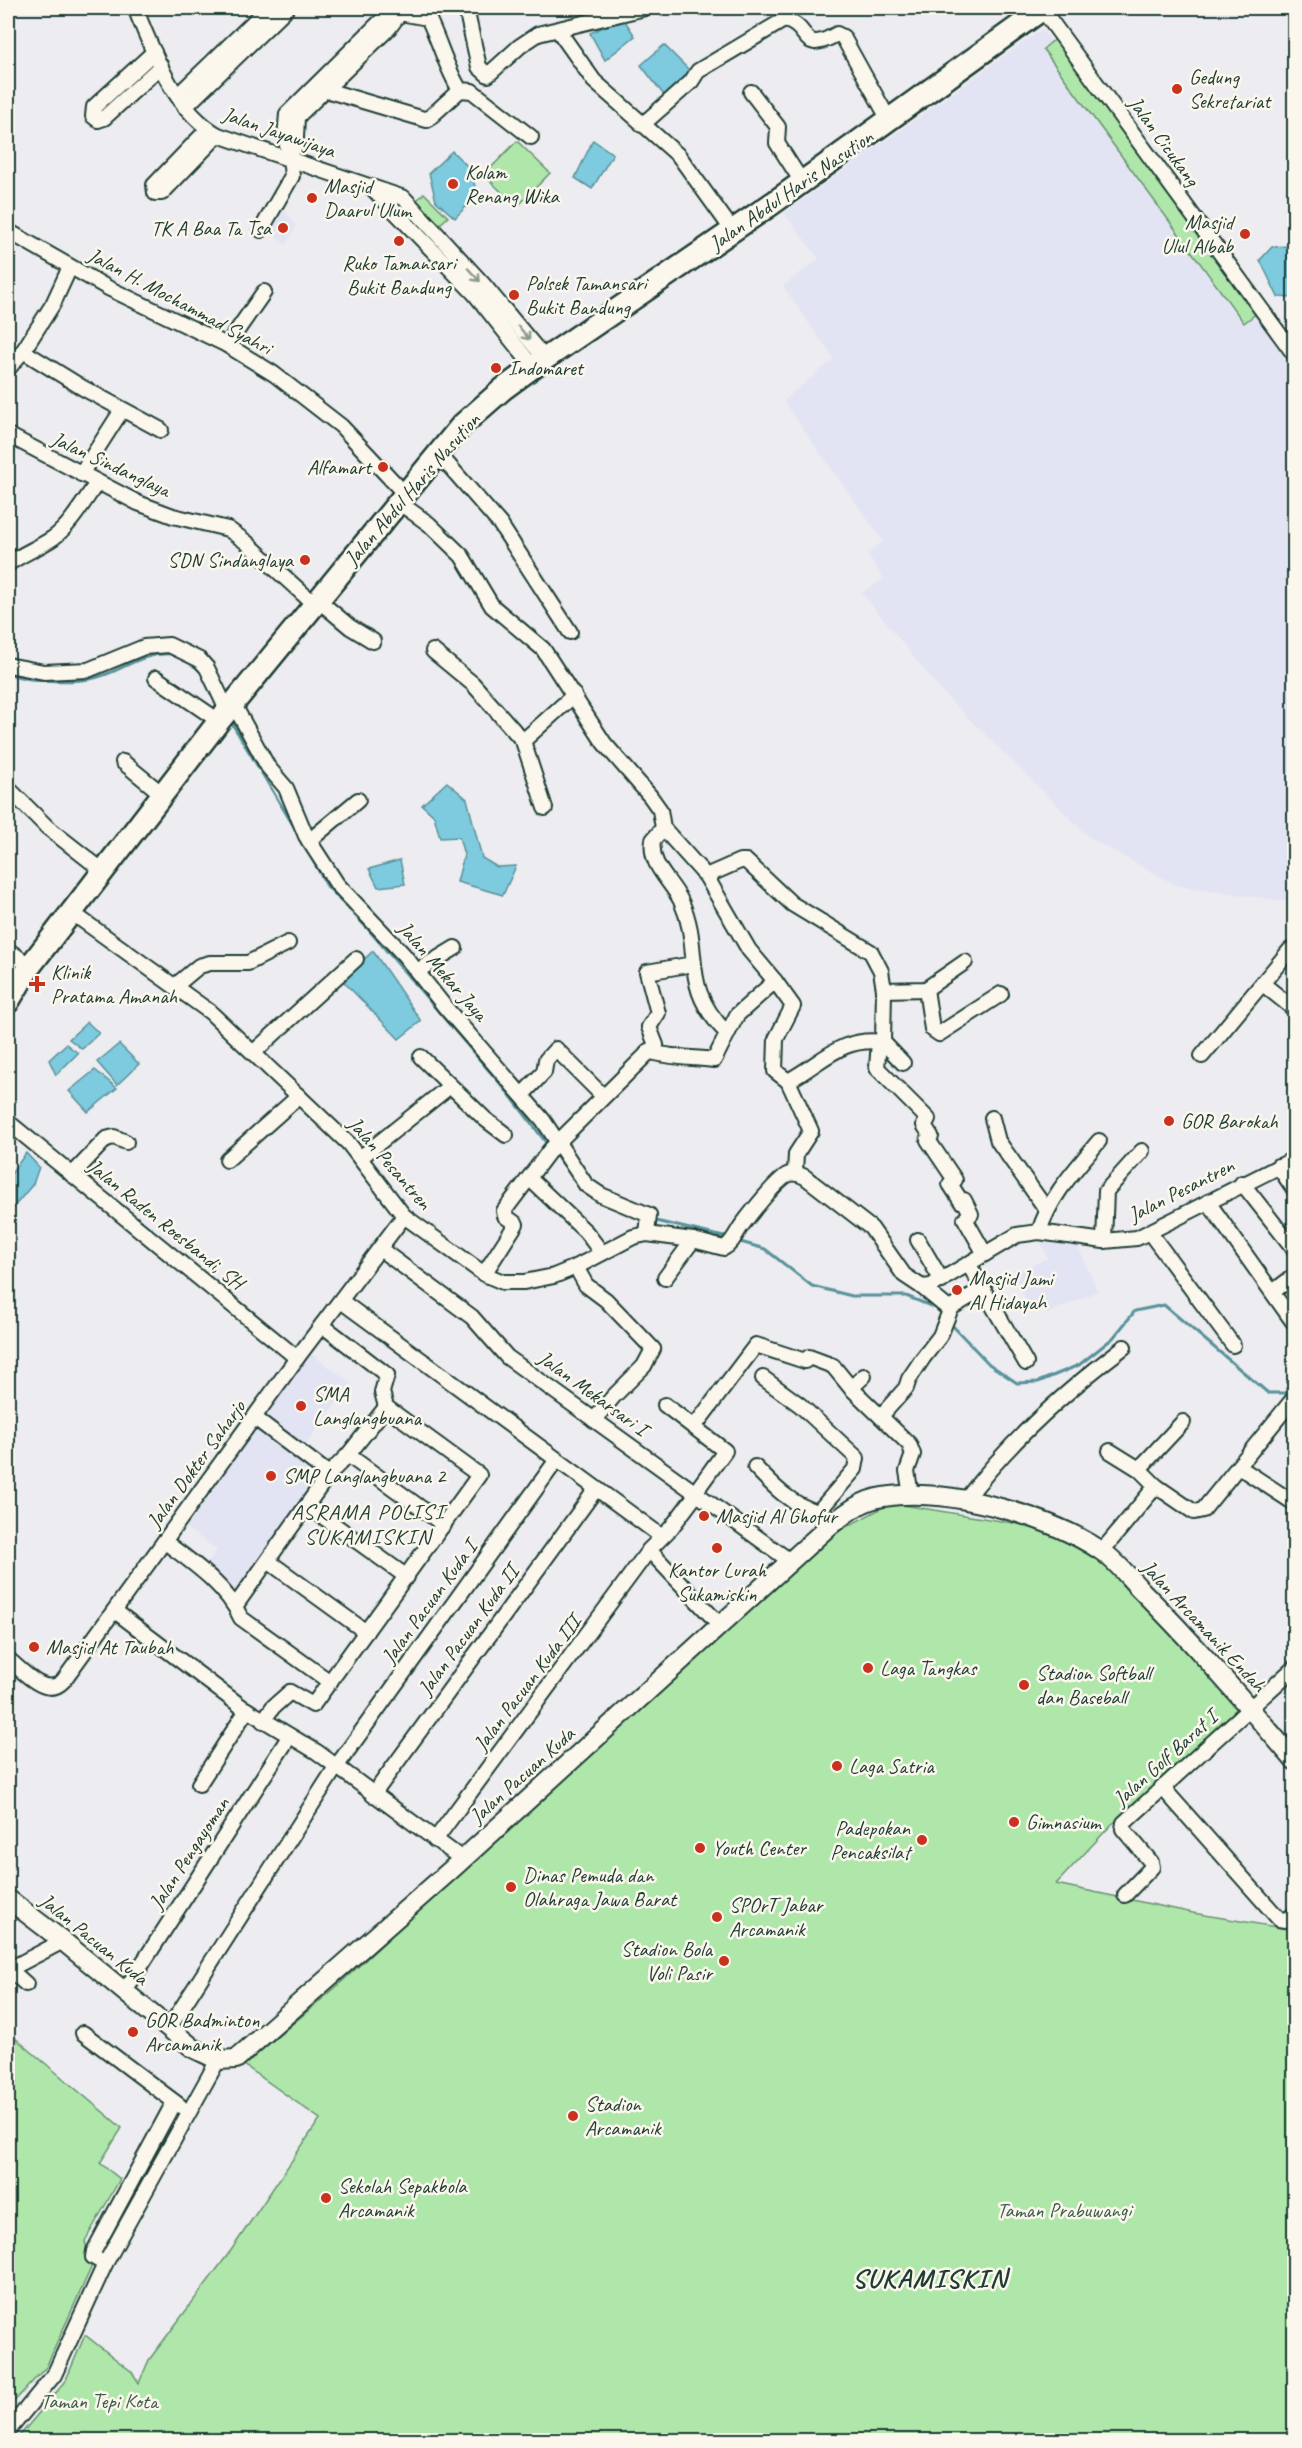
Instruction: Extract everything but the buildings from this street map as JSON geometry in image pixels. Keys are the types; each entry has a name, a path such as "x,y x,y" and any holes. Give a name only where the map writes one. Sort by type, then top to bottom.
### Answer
{"highway":[{"name":"Jalan Abdul Haris Nasution","path":"8,1002 30,966 226,712 462,425 503,388 733,231 1043,8"}],"main road":[{"name":"Jalan Pacuan Kuda","path":"8,1899 205,2056 218,2060 232,2060 243,2054 462,1860 720,1625 823,1520 881,1497 911,1495 965,1501 1032,1519 1102,1551"},
{"name":"Jalan Arcamanik Endah","path":"1102,1551 1159,1608 1294,1760"}],"street":[{"name":"Jalan Jayawijaya","path":"135,8 161,66 182,101 213,132 404,198 502,306 539,363"},
{"path":"182,101 265,16 287,8"},
{"path":"462,8 467,13 478,67 488,75 520,46 538,34 645,8"},
{"name":"Jalan Cicukang","path":"1043,8 1294,354"},
{"path":"261,230 292,176 290,158 296,138 297,117 381,21 400,13 428,18 440,42 449,72 460,90"},
{"path":"642,125 691,82 698,72 784,20 797,27 813,42 820,44 837,34 843,37 889,120"},
{"path":"558,30 594,81 679,156 733,231"},
{"path":"154,52 94,107 93,116 98,120 104,118 161,66"},
{"path":"320,88 428,120 460,90 472,91 531,137"},
{"path":"752,92 776,123 779,132 777,142 802,182"},
{"path":"213,132 162,193 154,193 154,185 213,132"},
{"name":"Jalan Jayawijaya","path":"370,186 474,293 491,316 539,363"},
{"name":"Jalan H. Mochammad Syahri","path":"8,231 108,288 155,308 227,345 274,374 341,426 401,497 462,556 492,606 543,649 604,743 660,810 663,828"},
{"path":"8,369 23,351 53,304 70,267"},
{"path":"227,345 264,292"},
{"path":"23,351 122,410 162,430"},
{"path":"81,474 122,410"},
{"name":"Jalan Sindanglaya","path":"8,435 98,483 172,516 228,529 316,602 373,641"},
{"path":"438,453 500,524 570,633"},
{"path":"8,564 24,552 52,538 64,528 98,483"},
{"name":"Jalan Mekar Jaya","path":"8,665 44,672 88,670 116,661 144,647 170,645 200,660 207,668 226,712 286,788 309,841 338,884 522,1095 555,1146 586,1185 648,1225"},
{"path":"433,651 473,684 523,741 545,808"},
{"path":"156,678 226,712"},
{"path":"523,741 574,695"},
{"path":"123,762 162,794"},
{"path":"8,788 47,827 103,871"},
{"path":"309,841 358,800"},
{"path":"727,1034 701,1002 688,927 681,901 655,863 653,840 663,828 706,876 749,950 793,1006 776,1039 774,1051 775,1071 788,1081 811,1131 796,1154 795,1173 813,1182 871,1228 904,1275 922,1287 947,1317"},
{"path":"706,876 746,861 792,904 871,951 881,971 884,990 877,1068 928,1119 924,1125 931,1136 928,1140 955,1180 950,1184 961,1201 964,1200 971,1214 965,1219 985,1254"},
{"name":"Jalan Pesantren","path":"71,912 210,1012 350,1144 404,1216 484,1274 503,1282 524,1282 576,1267 633,1237 648,1225 724,1248 730,1245 740,1227 788,1175 795,1173"},
{"path":"175,986 199,966 210,963 248,963 288,943"},
{"path":"417,972 455,948"},
{"path":"8,950 30,966"},
{"path":"1202,1056 1290,950"},
{"path":"254,1052 356,959"},
{"path":"884,990 926,989 965,962"},
{"path":"484,1274 516,1224 505,1216 504,1211 555,1146 656,1043 649,1027 658,1013 646,972 693,964"},
{"path":"648,1051 664,1057 686,1056 714,1060 737,1015 775,981"},
{"path":"1263,984 1294,1009"},
{"path":"926,989 932,1029 939,1034 1000,994"},
{"path":"788,1081 819,1064 837,1047 881,1041"},
{"path":"881,1041 903,1064"},
{"path":"522,1095 544,1072 546,1060 556,1049 603,1096"},
{"path":"421,1057 506,1135"},
{"path":"360,1158 450,1086"},
{"path":"227,1160 299,1096"},
{"path":"992,1118 998,1141 1046,1209"},
{"name":"Jalan Raden Roesbandi, SH","path":"8,1122 297,1358"},
{"path":"72,1174 106,1139 114,1137 126,1142"},
{"path":"1039,1233 1046,1209 1099,1141"},
{"path":"1104,1241 1106,1191 1142,1151"},
{"name":"Jalan Pesantren","path":"922,1287 942,1281 1017,1235 1039,1233 1104,1241 1137,1238 1210,1205 1242,1183 1294,1159"},
{"path":"1278,1166 1294,1189"},
{"path":"529,1178 586,1232 602,1253"},
{"path":"1242,1183 1294,1250"},
{"path":"1210,1205 1274,1291 1274,1296 1294,1323"},
{"name":"Jalan Dokter Saharjo","path":"8,1659 45,1688 54,1688 63,1681 297,1358 404,1216"},
{"path":"1150,1233 1233,1345"},
{"path":"665,1278 693,1240"},
{"path":"918,1240 942,1281"},
{"name":"Jalan Mekarsari I","path":"380,1249 472,1317 507,1357 786,1558"},
{"path":"969,1265 1026,1363"},
{"path":"576,1267 586,1285 606,1300 650,1345 653,1353 644,1366 612,1397 594,1420"},
{"path":"1274,1291 1294,1276"},
{"path":"880,1416 906,1389 909,1379 922,1358 940,1336 947,1317 984,1288"},
{"path":"341,1301 661,1536"},
{"path":"263,1720 273,1707 290,1692 313,1705 479,1475 386,1407 382,1392 387,1375 322,1324"},
{"path":"665,1405 694,1427 756,1345 779,1354 805,1360 809,1357 830,1364 912,1449 914,1454 907,1471 911,1495"},
{"path":"965,1501 994,1463 1060,1401 1124,1347"},
{"path":"851,1388 864,1376"},
{"path":"755,1467 772,1485 801,1508 823,1520 855,1469 857,1458 800,1405 763,1378"},
{"path":"1110,1451 1139,1469 1156,1486 1198,1512 1239,1467 1294,1398"},
{"path":"236,1605 329,1474 348,1455 386,1407"},
{"path":"255,1418 329,1474"},
{"path":"1139,1469 1183,1422"},
{"name":"Jalan Pacuan Kuda III","path":"435,1840 649,1550 697,1492 725,1451 694,1427"},
{"path":"348,1455 444,1525"},
{"name":"Jalan Pacuan Kuda I","path":"169,2028 336,1767 556,1461"},
{"path":"1239,1467 1294,1503"},
{"path":"1102,1551 1156,1486"},
{"name":"Jalan Pacuan Kuda II","path":"373,1795 596,1489"},
{"path":"308,1506 406,1577"},
{"path":"165,1542 221,1587 236,1605 242,1617 330,1682"},
{"path":"649,1550 720,1625"},
{"path":"268,1560 366,1632"},
{"path":"115,1611 247,1710 317,1752 462,1860"},
{"name":"Jalan Golf Barat I","path":"1125,1895 1152,1867 1151,1862 1123,1829 1124,1823 1294,1668"},
{"path":"199,1784 247,1710"},
{"name":"Jalan Pengayoman","path":"124,1992 289,1737"},
{"path":"1162,1787 1279,1919 1285,1920 1294,1916"},
{"path":"27,1984 8,1969 63,1941"},
{"path":"83,2033 189,2113"},
{"path":"8,2431 54,2375 105,2264 218,2060"},
{"path":"105,2264 93,2257 94,2251 174,2102"}],"shaded area":[{"path":"1042,29 1294,360 1294,894 1283,901 1176,885 1091,839 944,694 862,593 884,579 867,555 883,541 783,401 834,359 783,286 819,259 784,213"},
{"name":"TK A Baa Ta Tsa","path":"283,208 296,226 286,245 270,231"},
{"path":"1040,1238 1076,1242 1098,1291 1047,1314 1044,1308 1032,1314 1014,1274 1047,1258"},
{"name":"SMA Langlangbuana","path":"309,1352 351,1383 304,1447 262,1416"},
{"path":"257,1427 319,1473 319,1480 235,1595 203,1570 217,1550 186,1528"}],"green space":[{"path":"1057,37 1258,312 1244,323 1043,49"},
{"path":"517,141 550,173 517,207 484,175"},
{"path":"424,193 448,217 439,225 416,201"},
{"path":"891,1503 1061,1531 1100,1553 1244,1710 1162,1787 1112,1824 1056,1884 1193,1913 1294,1930 1294,2440 16,2440 65,2382 85,2335 132,2372 139,2383 149,2360 232,2249 320,2119 244,2065 335,1988 723,1629 835,1533"},
{"path":"8,2032 122,2128 100,2163 120,2179 85,2241 91,2268 46,2367 8,2408"}],"water":[{"path":"623,18 635,36 605,60 590,33"},
{"path":"664,45 694,75 666,98 641,65"},
{"path":"593,140 613,154 592,189 575,178"},
{"name":"Kolam Renang Wika","path":"452,151 471,170 477,195 455,218 436,201 429,173"},
{"path":"1289,246 1294,251 1294,298 1278,297 1260,260 1272,247"},
{"path":"447,782 467,799 482,858 497,867 516,866 503,895 457,882 464,855 459,837 440,838 434,816 422,805"},
{"path":"400,860 405,884 378,887 369,869"},
{"path":"373,951 421,1021 399,1039 342,980"},
{"path":"87,1022 99,1033 82,1049 69,1039"},
{"path":"66,1044 78,1053 56,1075 49,1060"},
{"path":"119,1044 139,1064 117,1085 97,1062"},
{"path":"95,1070 117,1088 88,1112 69,1091"},
{"path":"26,1153 39,1167 33,1184 8,1214 8,1178"}],"waterway":[{"path":"8,673 36,680 90,679 139,659 160,654 173,654"},
{"path":"187,661 201,671"},
{"path":"230,720 299,835"},
{"path":"305,846 327,886 368,929 510,1095 548,1145"},
{"path":"554,1153 576,1180"},
{"path":"652,1220 728,1238"},
{"path":"737,1241 765,1249 812,1286 852,1296 906,1296 936,1308 944,1316"},
{"path":"950,1323 989,1364 1017,1383 1038,1382 1079,1365 1113,1338 1135,1311 1164,1305 1268,1393 1288,1393 1294,1385"}],"place":[{"name":"Gedung Sekretariat","path":"1177,89"},
{"name":"Kolam Renang Wika","path":"453,184"},
{"name":"Masjid Daarul Ulum","path":"312,198"},
{"name":"TK A Baa Ta Tsa","path":"283,228"},
{"name":"Masjid Ulul Albab","path":"1245,234"},
{"name":"Ruko Tamansari Bukit Bandung","path":"399,241"},
{"name":"Polsek Tamansari Bukit Bandung","path":"514,295"},
{"name":"Indomaret","path":"496,368"},
{"name":"Alfamart","path":"383,467"},
{"name":"SDN Sindanglaya","path":"305,560"},
{"name":"Klinik Pratama Amanah","path":"37,984"},
{"name":"GOR Barokah","path":"1169,1121"},
{"name":"Masjid Jami Al Hidayah","path":"957,1290"},
{"name":"SMA Langlangbuana","path":"301,1406"},
{"name":"SMP Langlangbuana 2","path":"271,1476"},
{"name":"Masjid Al Ghofur","path":"704,1516"},
{"name":"Kantor Lurah Sukamiskin","path":"717,1548"},
{"name":"Masjid At Taubah","path":"34,1647"},
{"name":"Laga Tangkas","path":"868,1668"},
{"name":"Stadion Softball dan Baseball","path":"1024,1685"},
{"name":"Laga Satria","path":"837,1766"},
{"name":"Gimnasium","path":"1014,1822"},
{"name":"Padepokan Pencaksilat","path":"922,1840"},
{"name":"Youth Center","path":"700,1848"},
{"name":"Dinas Pemuda dan Olahraga Jawa Barat","path":"511,1887"},
{"name":"SPOrT Jabar Arcamanik","path":"717,1917"},
{"name":"Stadion Bola Voli Pasir","path":"724,1961"},
{"name":"GOR Badminton Arcamanik","path":"133,2032"},
{"name":"Stadion Arcamanik","path":"573,2116"},
{"name":"Sekolah Sepakbola Arcamanik","path":"326,2198"}],"district":[{"name":"ASRAMA POLISI SUKAMISKIN","path":"368,1524"},
{"name":"SUKAMISKIN","path":"930,2278"}],"park label":[{"name":"Taman Prabuwangi","path":"1064,2210"},
{"name":"Taman Tepi Kota","path":"99,2401"}]}
